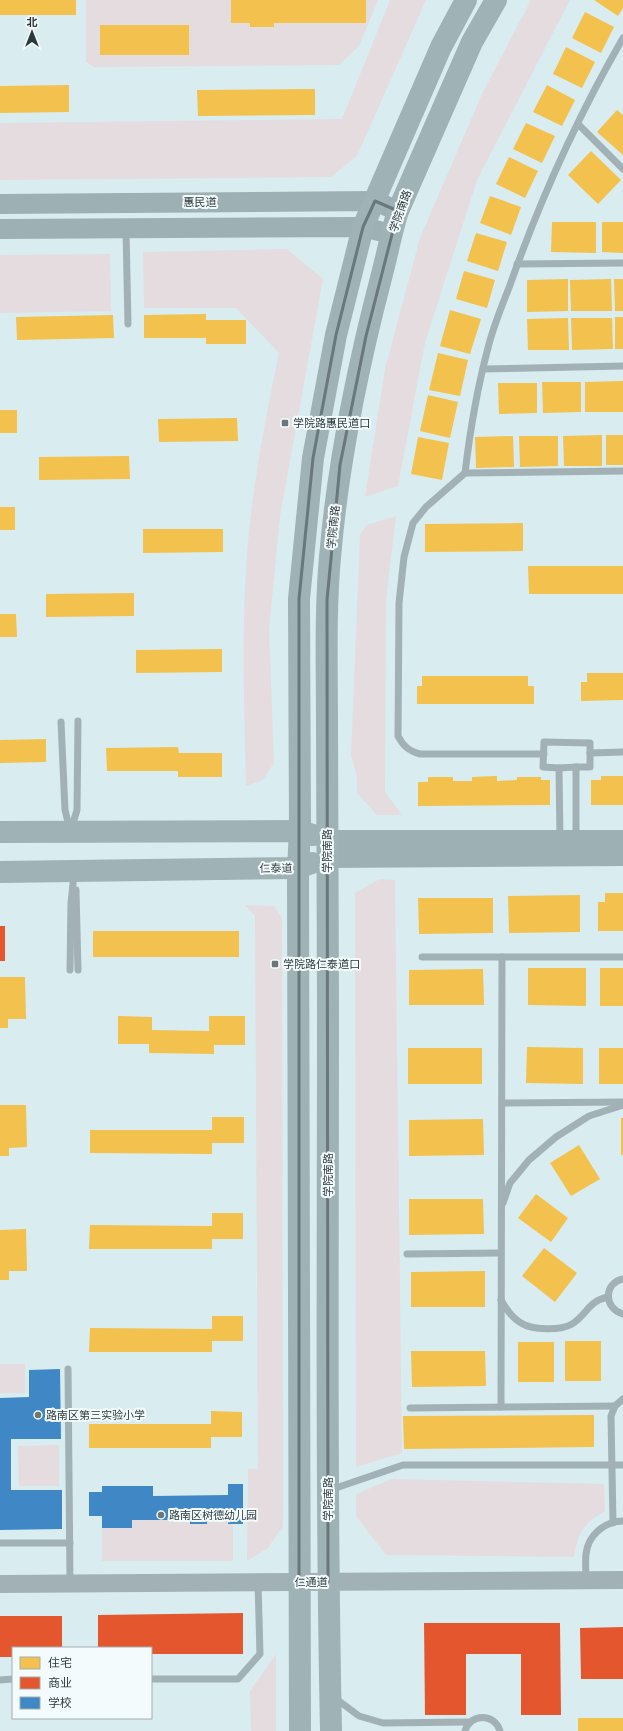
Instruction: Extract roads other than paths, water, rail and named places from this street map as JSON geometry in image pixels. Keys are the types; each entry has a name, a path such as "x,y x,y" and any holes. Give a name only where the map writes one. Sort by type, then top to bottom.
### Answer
{"main road":[{"path":"300,1731 298,868 300,831 299,600 303,550 313,458 335,342 363,227 441,47 466,0"},
{"name":"学院南路","path":"331,1731 328,1582 327,600 331,550 340,465 366,336 383,272 391,234 398,211 472,42 496,0"},
{"name":"惠民道","path":"0,204 375,201 398,211"},
{"path":"0,229 363,227 391,234"},
{"name":"仁泰道","path":"0,832 300,831 327,849 623,856"},
{"name":"仁泰道","path":"0,872 298,868 327,849 568,840 623,840"}],"street":[{"name":"仁通道","path":"0,1584 70,1585 623,1580"}],"lane":[{"path":"465,473 469,438 488,347 517,264 550,182 598,81 623,38"},
{"path":"578,124 623,169"},
{"path":"126,228 128,324"},
{"path":"517,264 623,263"},
{"path":"483,369 623,366"},
{"path":"544,754 420,754 411,752 402,744 398,736 399,603 404,557 413,523 435,498 465,473 623,472"},
{"path":"71,832 77,810 78,721"},
{"path":"61,722 65,810 71,832"},
{"path":"544,742 590,743 590,768 543,767 544,754 544,742"},
{"path":"590,753 623,752"},
{"path":"559,768 568,840"},
{"path":"568,840 576,768"},
{"path":"70,970 71,904 74,872"},
{"path":"74,872 77,904 78,970"},
{"path":"422,957 623,957"},
{"path":"501,1407 502,957"},
{"path":"502,1103 623,1104"},
{"path":"501,1209 510,1183 534,1156 556,1138 589,1116 623,1104"},
{"path":"407,1254 501,1253"},
{"path":"623,1279 615,1282 611,1286 608,1297 612,1308 623,1314"},
{"path":"501,1300 508,1312 521,1324 537,1328 555,1329 571,1325 590,1305 599,1299 608,1297"},
{"path":"68,1369 70,1585"},
{"path":"613,1523 611,1416 614,1406 623,1399"},
{"path":"410,1408 614,1406"},
{"path":"328,1491 403,1465 623,1465"},
{"path":"586,1580 586,1552 590,1541 599,1528 623,1521"},
{"path":"0,1543 70,1543"},
{"path":"152,1679 238,1679 260,1654 258,1583"},
{"path":"0,1680 12,1680"},
{"path":"330,1695 359,1716 383,1723 469,1722 480,1717 486,1717 497,1723 500,1731"},
{"path":"465,1731 469,1722"}],"place":[{"name":"学院路惠民道口","path":"285,423"},
{"name":"学院路仁泰道口","path":"275,964"},
{"name":"路南区第三实验小学","path":"38,1415"},
{"name":"路南区树德幼儿园","path":"161,1515"}]}
